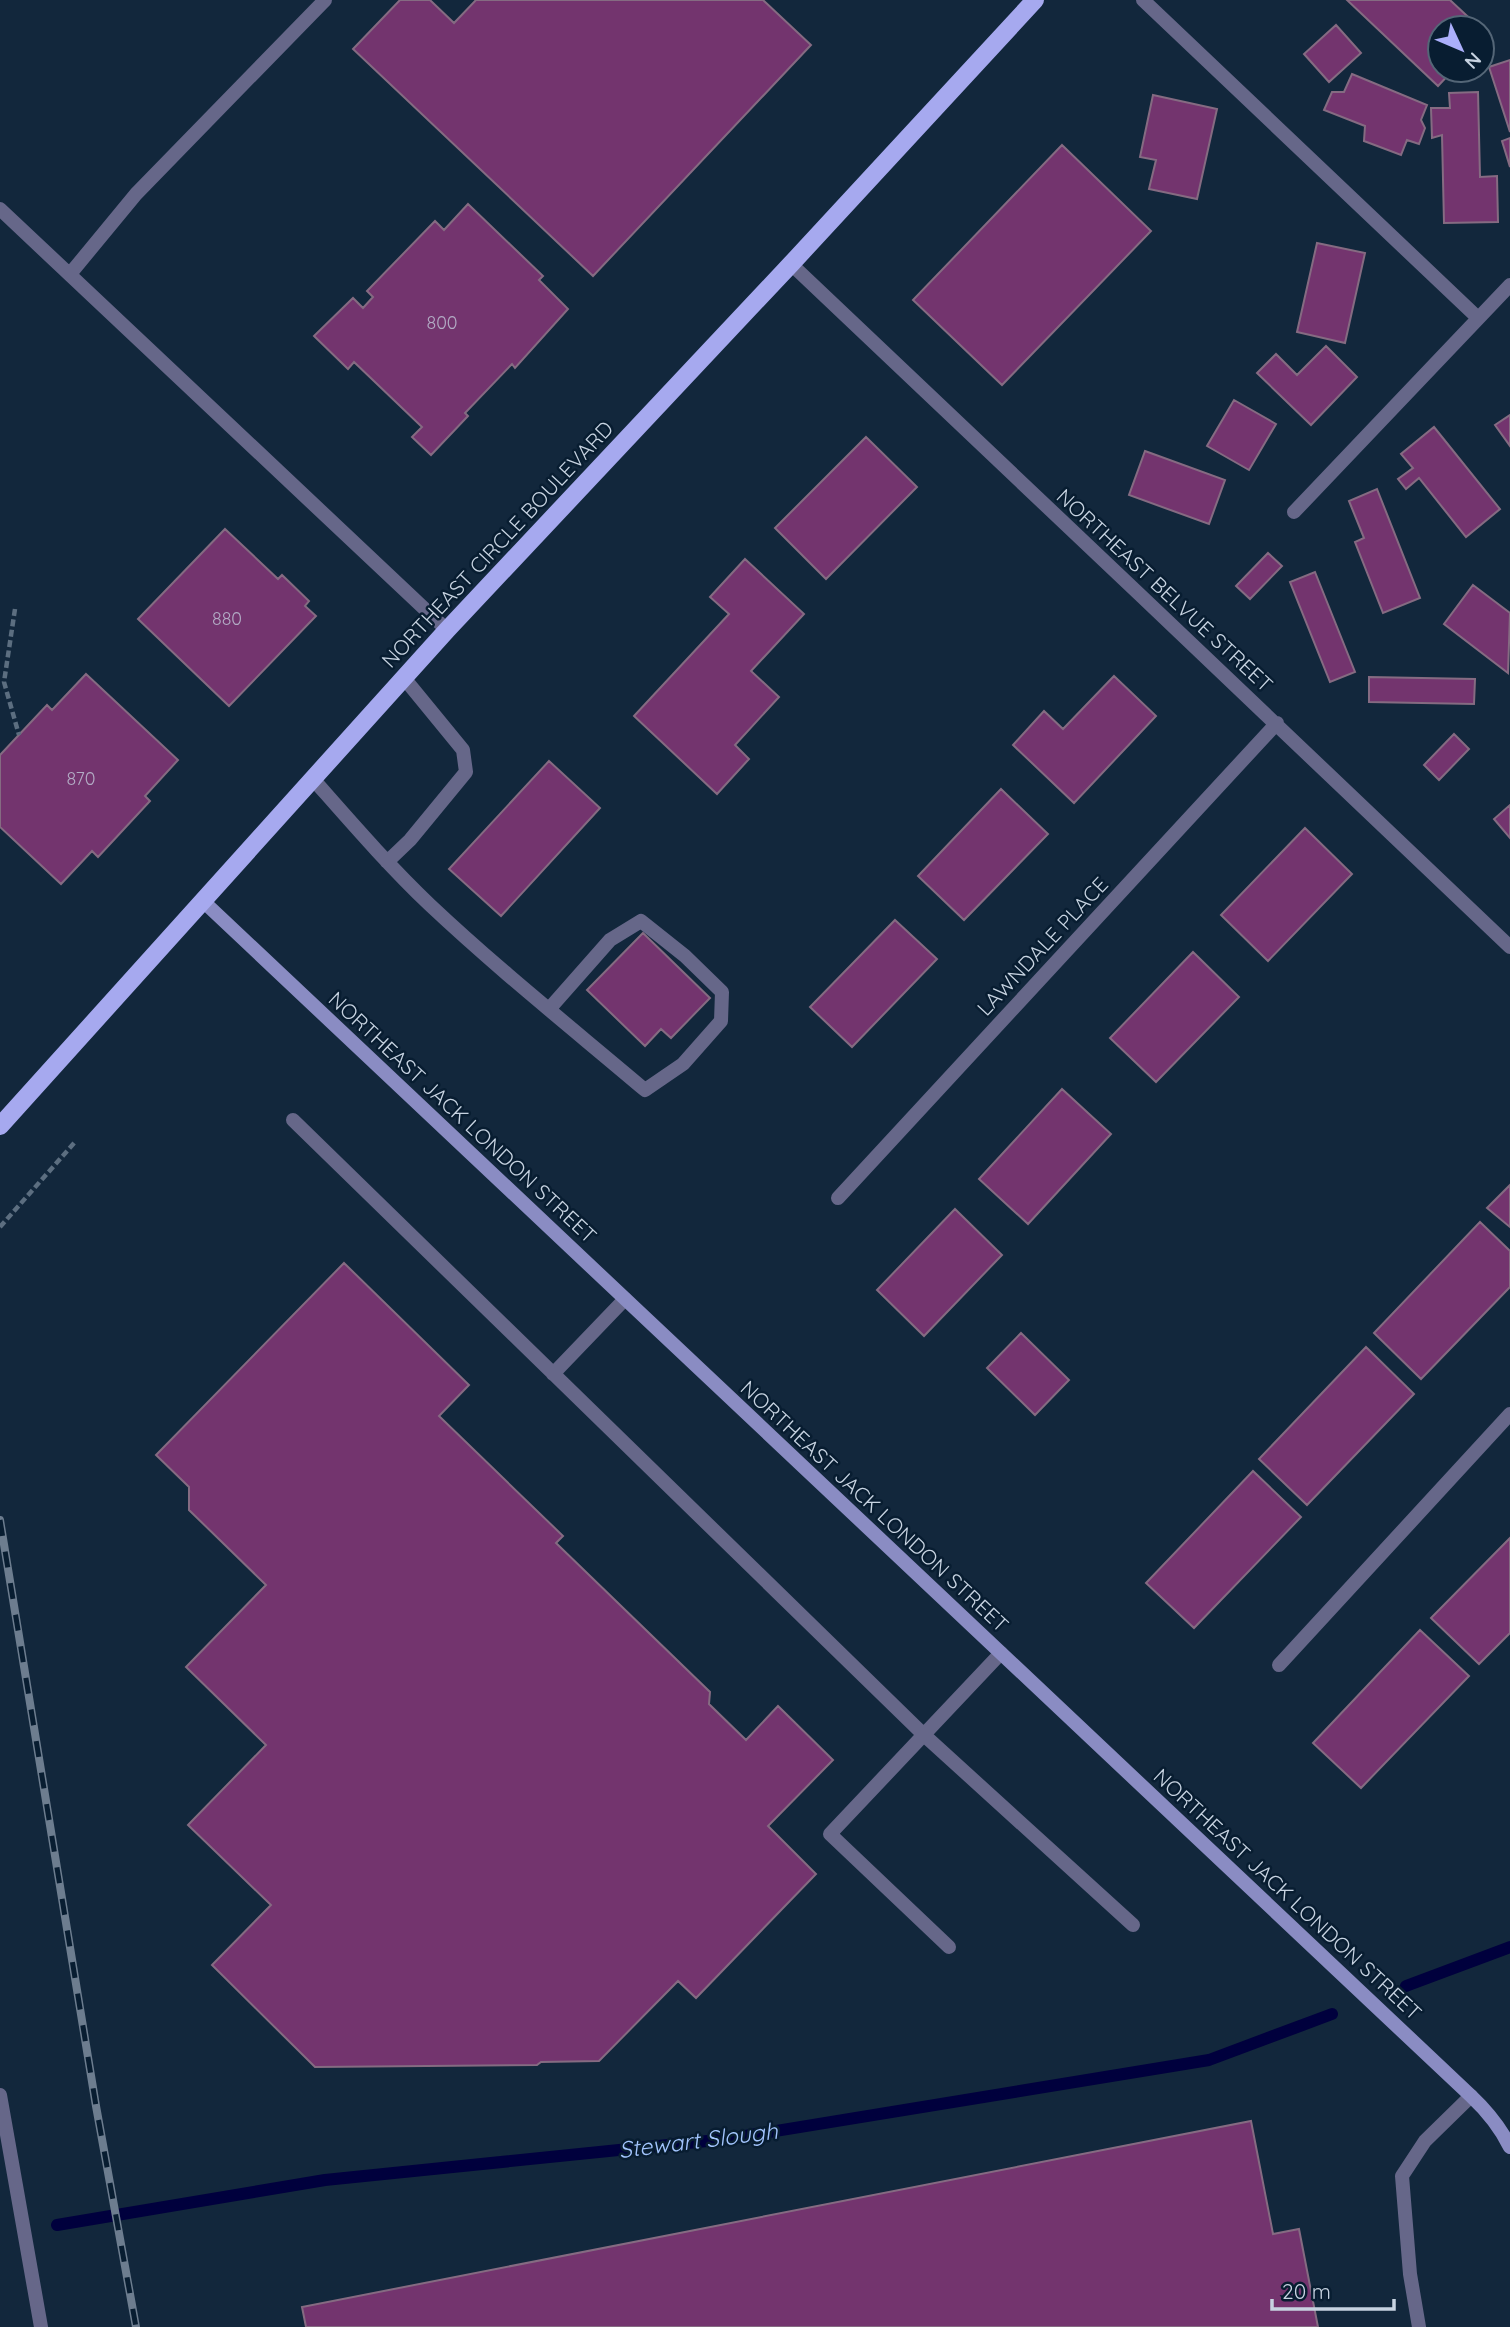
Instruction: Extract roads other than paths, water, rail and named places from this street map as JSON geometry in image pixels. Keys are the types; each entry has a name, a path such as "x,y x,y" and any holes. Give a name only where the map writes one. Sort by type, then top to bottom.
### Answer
{"main road":[{"name":"NORTHEAST CIRCLE BOULEVARD","path":"0,1126 447,629 1035,0"}],"street":[{"path":"70,275 136,194 325,0"},
{"path":"1143,0 1478,318"},
{"path":"0,209 447,629"},
{"name":"NORTHEAST BELVUE STREET","path":"791,264 1510,947"},
{"path":"1294,512 1510,285"},
{"path":"387,862 410,840 466,772 463,750 404,678"},
{"name":"LAWNDALE PLACE","path":"838,1198 1277,723"},
{"path":"313,779 387,862 431,906 550,1009 645,1090 683,1064 721,1021 722,992 685,956 641,922 610,940 550,1009"},
{"name":"NORTHEAST JACK LONDON STREET","path":"204,902 1485,2109 1510,2147"},
{"path":"293,1120 925,1735 1133,1925"},
{"path":"553,1374 625,1299"},
{"path":"1279,1665 1510,1413"},
{"path":"949,1947 830,1835 1001,1653"},
{"path":"0,2095 41,2327"},
{"path":"1419,2327 1410,2274 1402,2176 1425,2141 1471,2096"}],"waterway":[{"name":"Stewart Slough","path":"1406,1986 1510,1947"},
{"name":"Stewart Slough","path":"57,2225 325,2180 727,2139 1209,2060 1332,2014"}],"railway":[{"path":"0,1520 96,2106 136,2327"}]}
